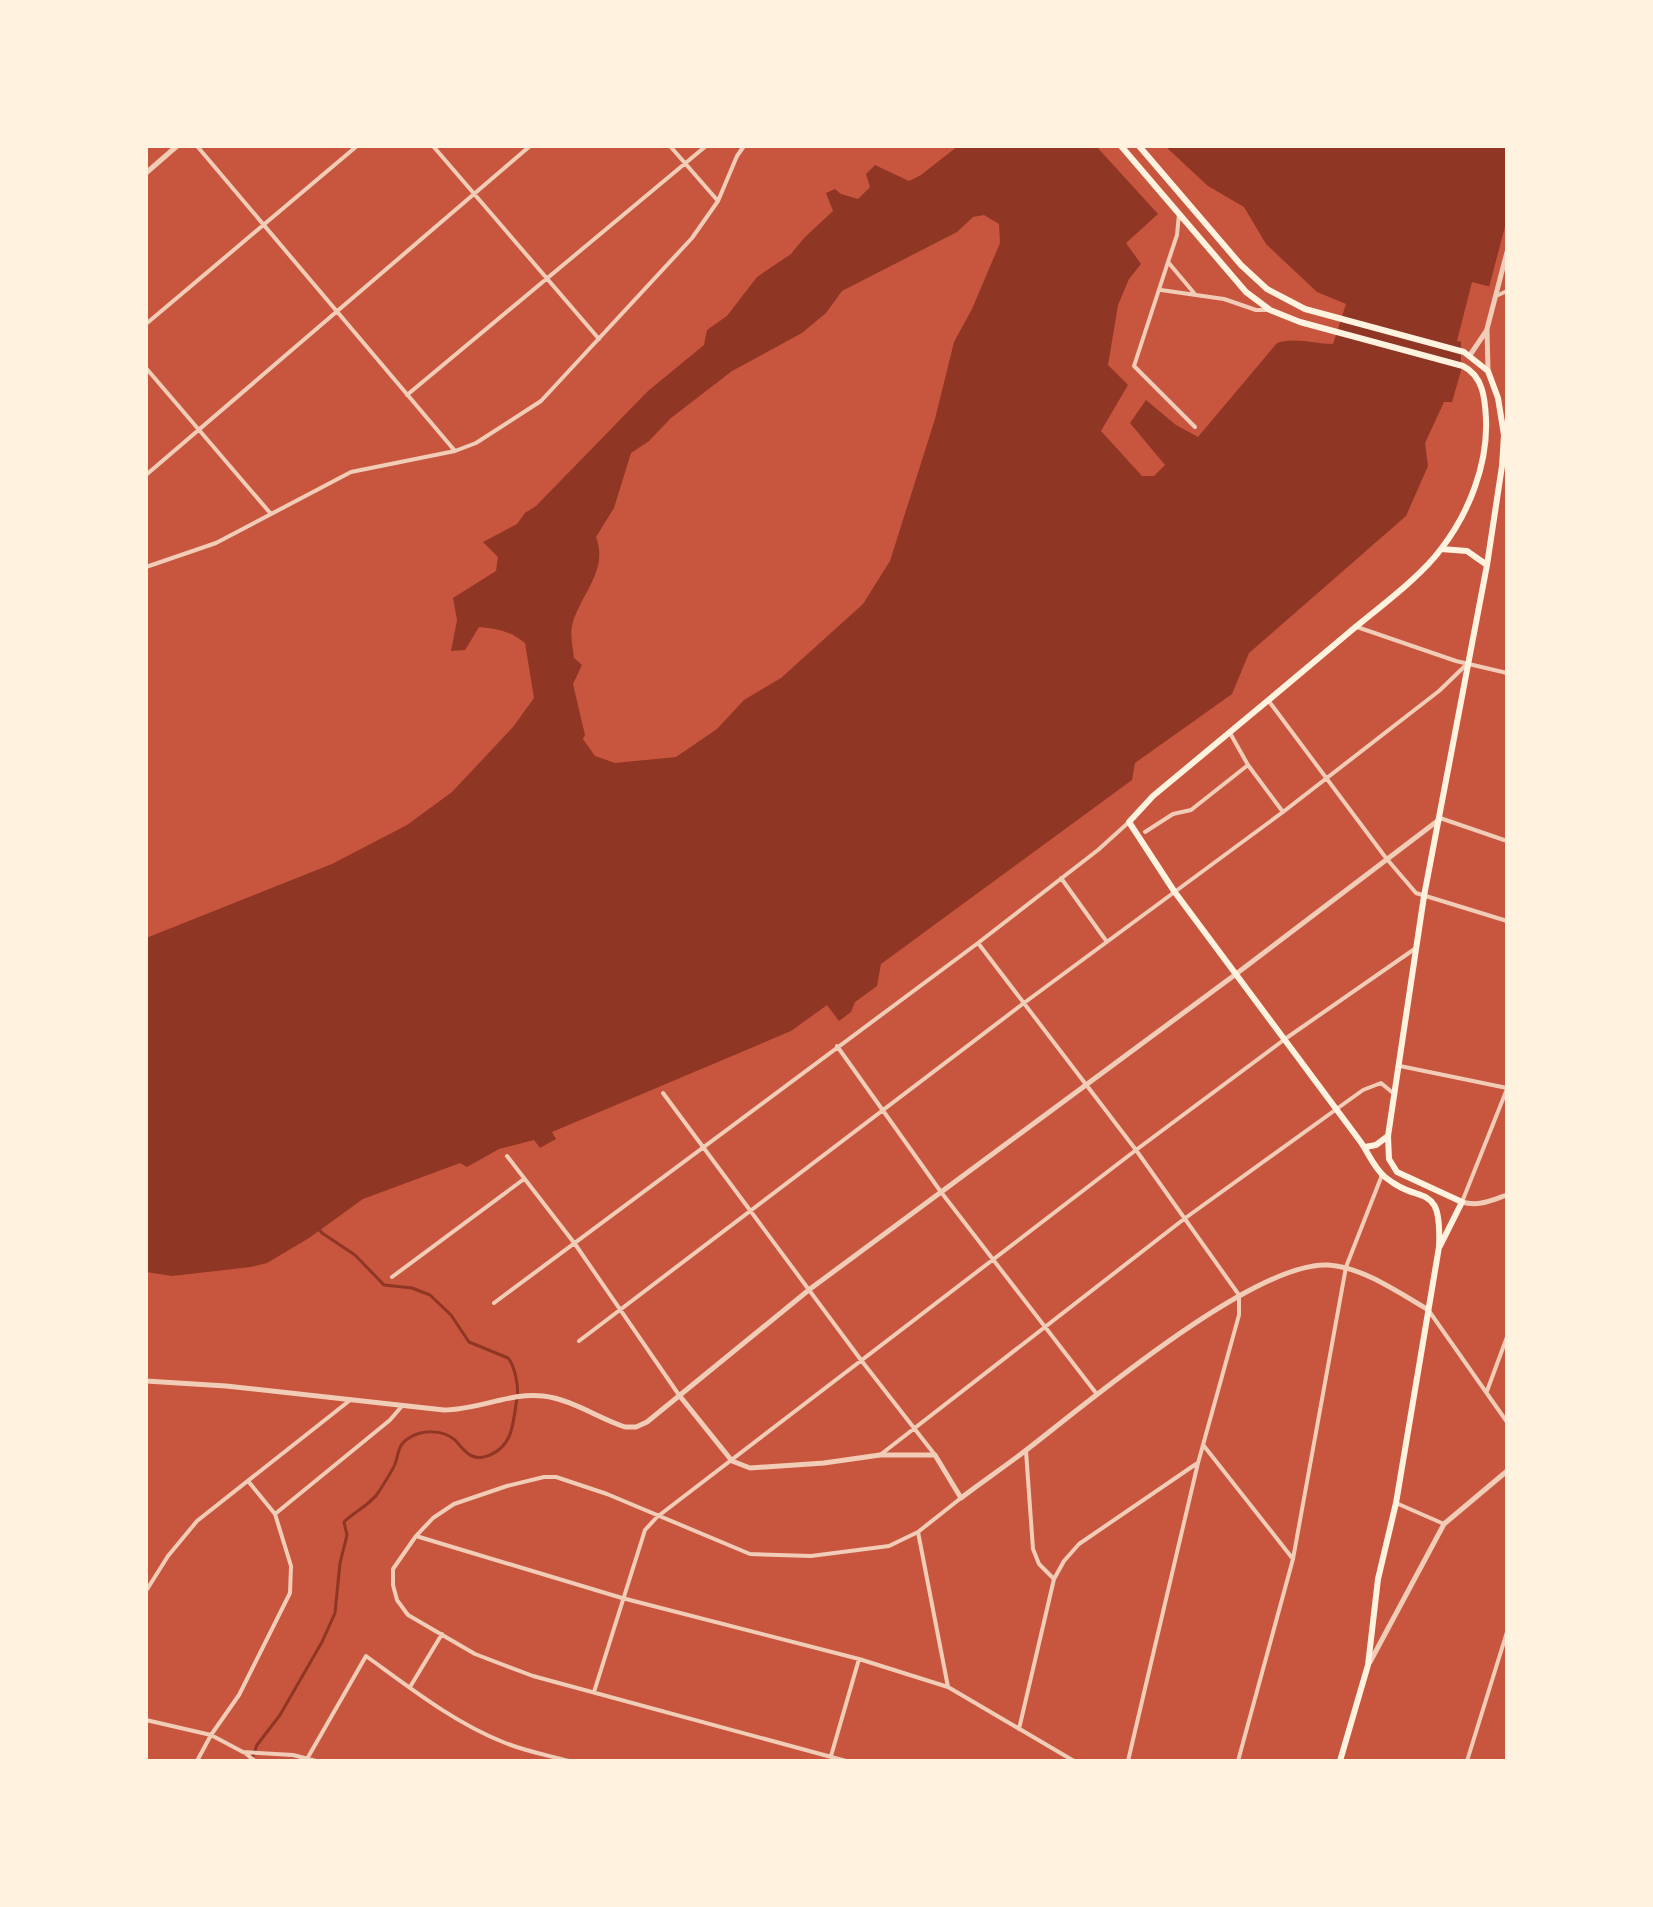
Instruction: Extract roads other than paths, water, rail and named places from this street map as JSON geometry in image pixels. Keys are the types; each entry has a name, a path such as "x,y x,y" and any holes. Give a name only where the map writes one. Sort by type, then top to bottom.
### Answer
{"main road":[{"path":"1121,146 1246,292 1270,310 1330,332 1463,366 1470,369 1481,384 1485,399 1487,438 1478,478 1441,549 1356,626 1153,796 1129,822 1174,891 1365,1147 1382,1175 1433,1202 1439,1217 1439,1247 1396,1503 1378,1579 1368,1665 1340,1761"},
{"path":"1139,146 1241,265 1267,289 1305,309 1335,319 1467,354 1488,371 1505,422 1505,466 1424,896 1388,1136 1389,1159 1397,1172 1462,1202 1439,1247"},
{"path":"1441,549 1467,551 1487,565"},
{"path":"1365,1147 1376,1145 1388,1136"}],"street":[{"path":"146,173 177,146"},
{"path":"197,146 455,451"},
{"path":"146,324 357,146"},
{"path":"433,146 599,339"},
{"path":"146,475 530,146"},
{"path":"670,146 718,201"},
{"path":"407,395 706,146"},
{"path":"146,567 216,543 351,472 455,451 476,443 541,401 692,238 718,201 744,146"},
{"path":"1179,214 1177,235 1161,290 1134,366 1195,427"},
{"path":"1488,371 1487,329 1507,252"},
{"path":"1168,262 1195,295"},
{"path":"1161,290 1224,299 1256,310 1270,310"},
{"path":"1496,296 1507,291"},
{"path":"1467,354 1487,329"},
{"path":"146,368 271,514"},
{"path":"1356,626 1468,664 1507,673"},
{"path":"579,1341 1024,1003 1283,812 1439,691 1468,664"},
{"path":"1268,700 1386,858 1416,893 1507,921"},
{"path":"1230,733 1248,765 1283,812"},
{"path":"1145,832 1173,814 1191,810 1248,765"},
{"path":"146,1381 464,1410 510,1399 544,1396 625,1427 636,1427 647,1422 810,1289 1236,974 1440,818 1507,841"},
{"path":"494,1303 978,943 1129,822"},
{"path":"1061,878 1107,942"},
{"path":"978,943 1087,1083 1239,1295 1239,1315 1198,1463 1128,1761"},
{"path":"594,1692 645,1530 657,1517 1136,1150 1285,1039 1418,946"},
{"path":"837,1046 941,1192 1096,1393"},
{"path":"1400,1066 1507,1088 1462,1202 1472,1205 1507,1195"},
{"path":"880,1455 1184,1219 1363,1090 1375,1084 1386,1085 1395,1095"},
{"path":"663,1093 935,1455 961,1498"},
{"path":"507,1156 575,1244 679,1395 732,1461 750,1468 770,1468 880,1455 935,1455"},
{"path":"1238,1761 1293,1559 1346,1267 1382,1175"},
{"path":"392,1277 524,1179"},
{"path":"846,1761 533,1676 475,1654 408,1615 397,1600 393,1569 416,1536 433,1518 454,1504 544,1477 556,1477 607,1494 750,1554 811,1556 889,1546 918,1532 1026,1451 1096,1393 1239,1295 1312,1265 1346,1267 1427,1309 1507,1422"},
{"path":"1487,1393 1507,1337"},
{"path":"146,1591 168,1556 197,1521 350,1400"},
{"path":"275,1514 390,1420 402,1406"},
{"path":"1204,1446 1293,1559"},
{"path":"1026,1451 1033,1549 1039,1564 1054,1579"},
{"path":"1018,1730 1054,1579 1064,1561 1079,1544 1198,1463"},
{"path":"1368,1665 1444,1524 1507,1471"},
{"path":"197,1761 239,1695 290,1593 291,1566 275,1514 248,1481"},
{"path":"1396,1503 1444,1524"},
{"path":"918,1532 948,1687"},
{"path":"416,1536 622,1598 859,1659 948,1687 1074,1761"},
{"path":"1467,1761 1507,1632"},
{"path":"409,1687 442,1634"},
{"path":"307,1759 366,1656 470,1726 504,1742 569,1761"},
{"path":"831,1756 859,1659"},
{"path":"146,1720 211,1735 255,1761"},
{"path":"243,1752 293,1755 316,1761"}],"waterway":[{"path":"251,1761 257,1745 280,1715 322,1642 335,1613 340,1563 347,1535 344,1522 377,1495 394,1466 401,1446 414,1435 426,1432 444,1434 455,1440 469,1455 477,1457 498,1451 511,1431 517,1398 516,1377 508,1358 469,1342 451,1315 430,1295 412,1288 384,1285 355,1255 318,1228"}]}
